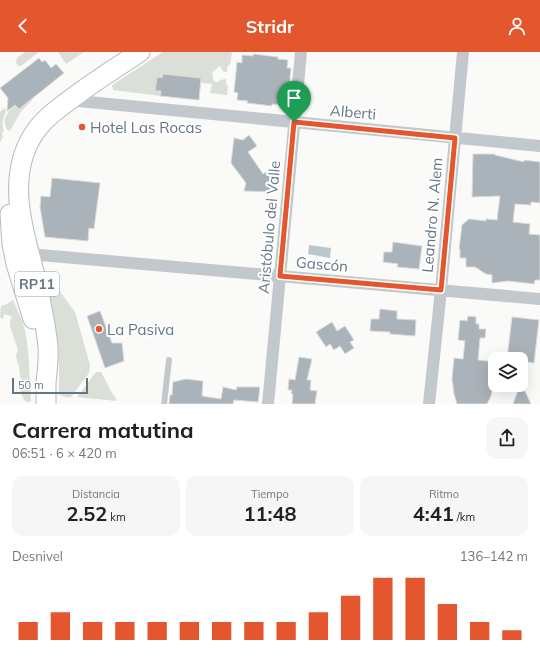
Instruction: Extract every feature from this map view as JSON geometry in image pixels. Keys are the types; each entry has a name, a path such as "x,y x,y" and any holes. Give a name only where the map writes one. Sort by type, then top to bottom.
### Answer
{"main road":[{"name":"RP11","path":"46,385 30,308 20,280 14,254 9,212 10,173 12,161 15,150 24,131 36,116 86,75 119,52"},
{"name":"RP11","path":"46,404 48,347 42,308 21,219 19,201 20,171 23,158 33,134 43,122 68,100 140,52"}],"street":[{"name":"Aristóbulo del Valle","path":"268,404 301,52"},
{"name":"Leandro N. Alem","path":"429,404 463,52"},
{"name":"Alberti","path":"68,100 540,146"},
{"name":"Gascón","path":"29,254 540,299"}],"lane":[{"path":"164,404 168,360"}],"shaded area":[{"path":"25,52 39,52 21,66 18,66 16,62 17,58"},
{"path":"58,52 84,52 66,64"},
{"path":"163,52 232,52 230,65 228,65 227,72 224,72 219,66 212,73 215,82 226,79 226,85 228,85 227,95 210,93 212,84 201,83 201,78 163,74 162,78 157,77 156,91 161,91 160,96 113,90 112,85"},
{"path":"32,98 32,100 20,113 10,131 7,130 5,120 9,111 15,105 19,109"},
{"path":"4,108 6,111 3,119 4,131 0,142 0,112"},
{"path":"309,245 331,248 330,258 308,254"},
{"path":"43,270 75,312 90,365 89,373 71,397 63,397 59,394 58,340"},
{"path":"13,300 23,323 27,342 31,401 29,402 25,401 22,396 21,384 23,381 20,377 16,355 18,350 10,326 10,320 12,318 11,316 4,314 3,319 0,317 1,306"},
{"path":"96,372 101,372 116,398 116,401 77,397"}],"building":[{"path":"253,54 278,57 278,59 288,60 287,68 291,68 288,98 284,98 283,105 272,104 272,106 247,103 248,101 237,100 238,93 234,92 237,62 242,63 242,55 253,56"},
{"path":"39,58 42,62 45,60 51,68 56,64 64,73 19,109 15,105 7,111 8,98 0,88"},
{"path":"163,74 201,78 199,100 160,96 161,91 155,91 157,77 162,78"},
{"path":"249,135 257,146 248,152 263,174 272,168 278,179 272,183 271,192 244,191 246,183 231,163 234,138 243,140"},
{"path":"473,154 495,154 524,162 524,160 540,162 540,203 531,202 531,205 515,204 513,222 530,224 529,234 540,235 540,280 535,280 534,284 508,281 492,283 492,275 486,274 475,267 466,267 466,258 460,258 459,249 462,225 469,219 486,221 486,219 497,220 500,196 472,197"},
{"path":"52,178 100,183 94,229 89,228 88,241 45,237 40,207 41,196 50,197"},
{"path":"393,242 422,246 419,269 397,267 398,264 383,262 384,252 392,252"},
{"path":"380,309 397,311 397,319 416,320 415,336 390,334 390,332 370,331 371,319 379,319"},
{"name":"La Pasiva","path":"100,311 112,343 122,343 124,361 105,368 87,316"},
{"path":"468,316 476,317 476,324 479,324 479,329 486,329 485,338 480,338 478,360 488,361 488,392 492,392 487,404 457,404 454,394 452,379 454,358 463,359 465,341 458,340 460,320 467,321"},
{"path":"512,317 539,320 534,363 528,362 528,352 508,352"},
{"path":"332,322 337,331 345,326 354,340 350,342 354,348 345,354 340,346 334,350 330,344 326,347 316,332"},
{"path":"299,357 312,359 307,380 311,380 310,390 317,391 315,404 292,404 292,390 288,390 289,379 295,380"},
{"path":"186,379 203,381 202,396 221,399 223,387 236,390 237,387 260,387 258,402 234,400 233,404 169,404 170,395 172,395 173,382"},
{"path":"517,392 525,392 531,404 513,404"}],"place":[{"name":"Hotel Las Rocas","path":"82,127"},
{"name":"La Pasiva","path":"99,329"}],"route":[{"path":"294,122 455,138 441,290 280,276 294,122"}]}
